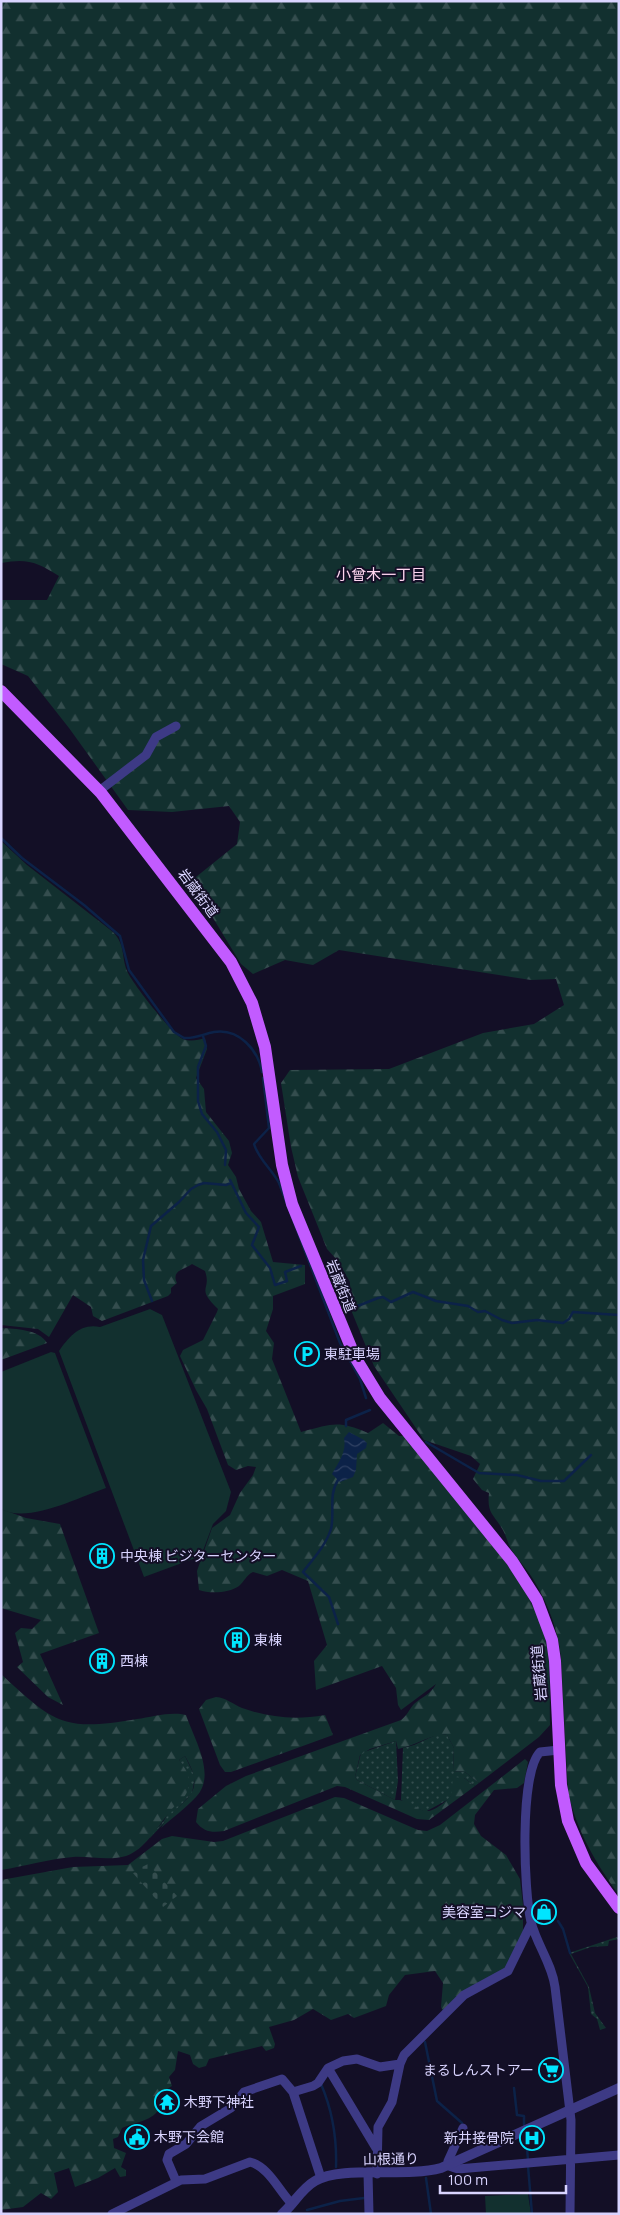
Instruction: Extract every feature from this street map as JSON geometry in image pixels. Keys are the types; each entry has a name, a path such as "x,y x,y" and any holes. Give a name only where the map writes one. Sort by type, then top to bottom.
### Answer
{"main road":[{"name":"岩蔵街道","path":"1,691 99,791 221,948 244,987 257,1016 265,1047 280,1157 288,1190 345,1334 360,1366 380,1398 512,1561 537,1600 550,1631 554,1652 562,1795 575,1841 591,1871 619,1908"}],"street":[{"path":"99,791 146,755 156,737 176,726"},
{"path":"559,1750 543,1751 538,1754 529,1777 525,1879 532,1924 554,1980 569,2111 571,2160 570,2214"},
{"path":"369,2214 378,2124 392,2102 400,2064 404,2055 431,2030 457,2000 508,1971 532,1924"},
{"path":"293,2092 318,2083 328,2068 350,2059 362,2060 380,2067 400,2064"},
{"path":"328,2068 376,2149"},
{"path":"176,2181 167,2160 169,2154 186,2144 201,2126 231,2108 244,2092 282,2079 293,2092 321,2178"},
{"name":"山根通り","path":"282,2214 307,2187 321,2178 338,2173 422,2172 449,2166 619,2088"},
{"path":"463,2128 448,2158 449,2166 465,2169 619,2155"},
{"path":"112,2214 176,2181 205,2179 245,2162 252,2162 277,2184 292,2204"}],"green space":[{"path":"1,1 619,1 619,1895 588,1846 576,1820 568,1792 561,1657 558,1638 549,1610 541,1592 511,1549 503,1530 491,1512 489,1493 482,1490 473,1479 480,1464 471,1456 424,1440 374,1366 349,1305 350,1282 338,1261 327,1249 298,1177 291,1147 281,1083 290,1070 389,1069 483,1033 534,1024 564,1005 556,979 531,980 339,950 313,965 285,960 253,974 241,964 213,918 186,885 237,844 240,822 229,806 172,812 128,810 69,728 28,676 1,664 1,600 47,600 59,576 32,562 1,563"},
{"path":"1,841 27,865 113,932 120,942 125,966 130,977 170,1028 183,1039 197,1040 205,1038 207,1049 196,1078 204,1089 206,1112 229,1141 232,1153 228,1165 236,1177 239,1189 251,1211 261,1222 273,1262 305,1265 305,1284 273,1296 273,1309 266,1331 274,1343 272,1359 301,1432 321,1427 342,1425 368,1433 383,1423 399,1436 405,1436 506,1563 525,1591 540,1622 549,1660 550,1725 539,1737 479,1783 465,1772 453,1771 454,1748 447,1735 436,1736 398,1749 396,1741 370,1749 360,1755 355,1777 357,1780 395,1800 410,1803 421,1810 432,1810 451,1796 453,1777 464,1778 475,1786 429,1820 417,1819 345,1787 337,1786 224,1831 208,1831 196,1822 198,1809 226,1786 246,1776 401,1720 414,1704 429,1693 436,1684 401,1710 398,1705 396,1688 382,1666 316,1690 314,1661 327,1645 308,1581 282,1570 267,1576 253,1572 239,1586 230,1590 214,1592 199,1590 197,1571 212,1528 230,1515 240,1493 253,1475 256,1467 248,1466 236,1470 228,1465 207,1409 180,1356 183,1350 203,1340 218,1309 207,1297 205,1289 207,1277 205,1271 192,1264 177,1273 177,1283 171,1288 171,1293 168,1296 102,1321 93,1316 91,1307 73,1295 49,1337 38,1329 1,1325"},
{"path":"150,1309 162,1315 231,1492 226,1511 213,1524 201,1556 144,1577 59,1351 71,1336 81,1329 93,1326 100,1327"},
{"path":"1,1328 33,1332 47,1343 1,1360"},
{"path":"51,1352 55,1353 106,1488 54,1508 25,1513 12,1513 1,1509 1,1372"},
{"path":"1,1509 26,1518 60,1524 99,1633 40,1654 63,1705 48,1697 17,1667 23,1662 15,1633 21,1628 32,1629 41,1620 1,1608"},
{"path":"1,1674 34,1704 61,1720 92,1724 112,1723 168,1714 186,1715 202,1757 204,1778 202,1788 192,1801 161,1828 193,1789 192,1770 185,1756 179,1760 189,1777 186,1793 150,1838 133,1853 113,1858 64,1858 1,1870"},
{"path":"216,1697 242,1708 273,1716 293,1718 325,1715 333,1735 231,1772 225,1772 220,1765 199,1709 206,1700"},
{"path":"438,1734 447,1735 454,1748 453,1771 465,1772 479,1783 475,1786 464,1778 449,1799 425,1812 401,1800 403,1748"},
{"path":"396,1741 398,1781 395,1800 357,1780 355,1777 361,1753"},
{"path":"185,1756 195,1777 192,1793 150,1838 187,1790 188,1778 179,1760"},
{"path":"525,1759 528,1762 524,1783 517,1788 494,1790 475,1815 474,1824 481,1836 506,1855 520,1879 523,1905 523,1934 508,1966 443,2012 441,2007 443,1983 435,1971 405,1975 389,1995 386,2006 354,2018 348,2014 331,2020 313,2009 294,2020 269,2027 275,2044 274,2048 266,2051 262,2046 209,2059 206,2066 199,2068 193,2064 190,2055 178,2051 175,2070 169,2077 172,2086 157,2095 159,2103 155,2114 143,2121 122,2128 118,2137 113,2139 114,2148 126,2153 121,2167 126,2170 126,2176 120,2177 115,2168 98,2178 75,2187 69,2168 54,2173 58,2192 51,2199 41,2193 23,2207 1,2210 1,1880 73,1867 128,1865 162,1839 172,1836 214,1842 223,1841 335,1797 344,1798 418,1830 427,1831 440,1825"},
{"path":"148,1864 177,1896 163,1907 132,1872"},
{"path":"617,1937 619,1939 609,1941 608,1946 591,1947 571,1954 589,1987 595,2013 606,2028 600,2030 597,2019 591,2014 588,1987 569,1953"},
{"path":"528,2194 531,2214 486,2214 485,2196"}],"water":[{"path":"349,1432 367,1443 366,1448 357,1454 356,1470 353,1477 340,1482 332,1474 343,1453 344,1438"}],"waterway":[{"path":"1,838 22,858 84,905 120,936 129,970 174,1032 184,1038 214,1032 231,1033 246,1042 252,1049 262,1072"},
{"path":"203,1036 206,1046 198,1067 198,1101 202,1114 217,1132 226,1150 225,1165"},
{"path":"263,1078 269,1128 254,1144 279,1183 340,1343 360,1379 366,1398"},
{"path":"230,1180 246,1213 259,1227 252,1245 270,1268 275,1285 287,1281 285,1272 301,1266"},
{"path":"152,1301 144,1280 143,1260 151,1226 191,1189 198,1185 204,1183 226,1185 231,1183"},
{"path":"345,1311 383,1297 391,1302 413,1292 436,1301 468,1306 478,1312 485,1311 512,1323 537,1320 563,1323 569,1319 573,1312 619,1315"},
{"path":"346,1426 346,1420 370,1410"},
{"path":"426,1442 479,1473 517,1475 541,1481 564,1481 591,1455"},
{"path":"338,1480 332,1498 332,1523 329,1535 319,1552 303,1572 329,1597 338,1624"},
{"path":"558,1921 563,1929 570,1953"},
{"path":"425,2042 437,2101 462,2123"},
{"path":"321,2084 329,2105 333,2125 336,2145 336,2167"},
{"path":"514,2088 517,2115 524,2116 524,2125"},
{"path":"526,2137 528,2160"},
{"path":"528,2166 532,2214"},
{"path":"426,2178 431,2214"},
{"path":"307,2210 340,2201 364,2198"}],"place":[{"name":"東駐車場","path":"307,1354"},
{"name":"中央棟 ビジターセンター","path":"102,1556"},
{"name":"東棟","path":"237,1640"},
{"name":"西棟","path":"102,1661"},
{"name":"美容室コジマ","path":"544,1912"},
{"name":"まるしんストアー","path":"551,2070"},
{"name":"木野下神社","path":"167,2102"},
{"name":"木野下会館","path":"137,2137"},
{"name":"新井接骨院","path":"532,2138"}],"district":[{"name":"小曾木一丁目","path":"381,575"}]}
